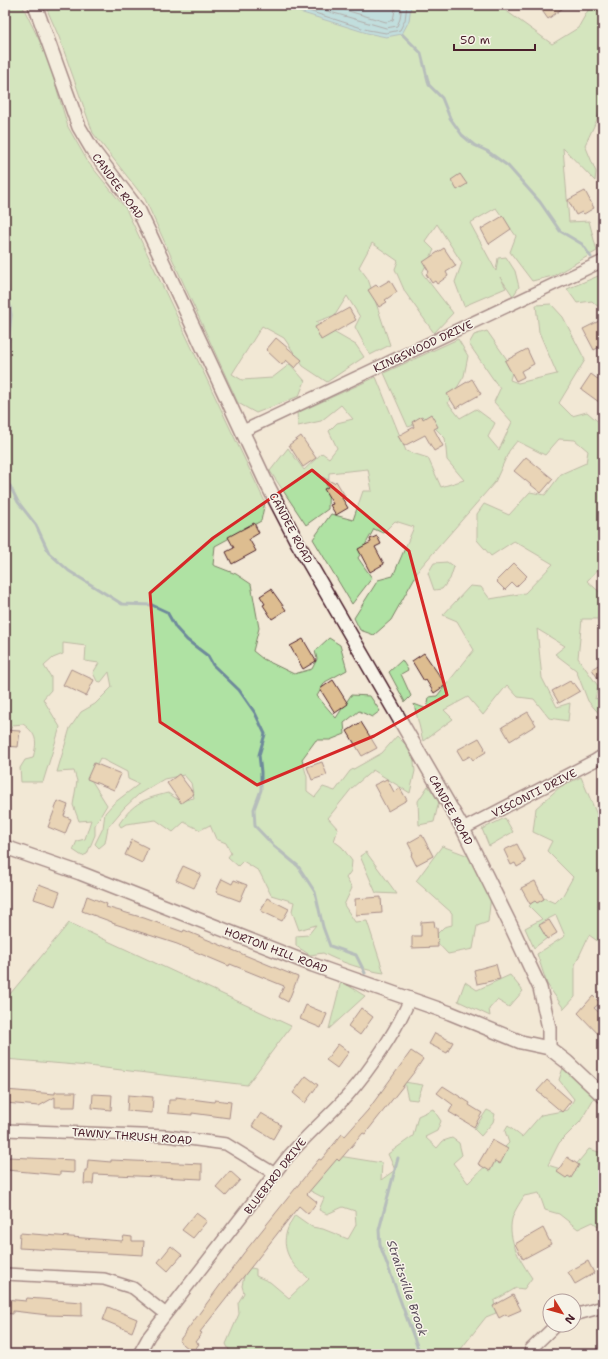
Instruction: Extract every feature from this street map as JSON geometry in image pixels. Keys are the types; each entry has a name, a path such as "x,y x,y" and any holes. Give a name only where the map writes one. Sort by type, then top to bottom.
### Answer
{"street":[{"name":"CANDEE ROAD","path":"35,5 79,127 92,149 139,211 266,482 297,542 463,829 540,988 549,1028 549,1048"},
{"name":"KINGSWOOD DRIVE","path":"243,431 603,261"},
{"name":"VISCONTI DRIVE","path":"463,829 603,755"},
{"name":"HORTON HILL ROAD","path":"5,847 50,861 313,965 450,1013 521,1042 549,1048"},
{"name":"BLUEBIRD DRIVE","path":"139,1354 166,1314 307,1134 349,1094 397,1025 410,999"},
{"path":"549,1048 567,1062 603,1096"},
{"name":"TAWNY THRUSH ROAD","path":"5,1130 168,1136 226,1144 275,1174"},
{"path":"5,1274 104,1279 133,1288 166,1314"},
{"path":"582,1313 603,1307"},
{"path":"530,1349 547,1333"}],"highlighted area":[{"path":"312,470 409,551 447,695 374,736 257,785 160,722 150,593 213,538"}],"green space":[{"path":"5,5 22,5 47,56 68,127 88,162 126,209 265,502 261,521 215,546 213,565 236,574 251,584 259,628 253,651 263,659 294,674 312,669 317,659 315,651 329,638 340,645 347,670 325,682 317,696 336,718 351,695 370,696 380,711 372,717 359,711 344,723 345,734 330,740 316,740 302,759 307,777 307,791 315,797 323,787 335,791 350,771 382,753 397,736 413,752 415,771 410,793 373,770 352,788 328,818 338,829 334,841 342,847 352,861 351,871 346,878 352,888 344,905 355,922 367,921 384,973 352,965 323,953 310,955 296,946 296,936 308,935 316,925 299,930 292,911 294,902 271,895 259,871 243,861 238,866 228,857 231,853 226,843 216,839 210,825 200,830 184,822 173,832 156,820 126,824 121,827 119,824 135,806 152,797 168,793 180,801 194,798 191,783 184,775 164,779 139,794 124,808 108,827 105,843 99,848 95,844 103,828 105,813 114,803 139,784 128,779 127,772 100,758 90,778 107,805 95,825 95,835 87,854 82,856 73,850 77,841 85,839 91,820 79,821 73,805 77,781 74,771 57,772 70,728 81,712 95,704 112,687 109,672 101,682 97,681 93,673 99,663 85,661 86,646 63,643 63,654 53,658 44,666 51,677 51,690 43,699 60,727 43,782 21,782 20,768 25,760 33,758 36,743 34,735 23,724 13,725 7,735 5,735"},
{"path":"45,5 498,5 552,44 578,28 591,5 603,5 603,114 601,111 585,145 596,172 595,181 563,148 569,222 589,221 597,251 553,276 532,281 510,252 516,236 496,208 470,223 496,271 498,258 506,257 515,271 519,287 513,296 500,277 506,288 464,306 455,282 462,263 437,224 425,241 434,250 422,273 453,313 434,333 405,292 395,269 398,261 372,243 359,267 368,279 390,345 370,355 355,327 360,317 347,296 335,315 316,322 356,345 364,357 327,382 303,366 284,338 262,326 232,374 242,380 272,378 290,364 305,381 299,396 256,413 238,403 145,199 93,133 59,37"},
{"path":"603,274 603,311 592,301 577,303 567,289"},
{"path":"551,304 563,317 585,360 559,403 572,416 587,412 603,426 603,564 587,581 603,595 603,619 582,619 578,658 598,686 595,699 603,696 603,718 588,701 576,670 555,654 565,646 537,629 542,678 557,707 570,703 568,721 549,718 534,699 518,697 507,685 483,715 468,697 444,710 453,719 423,741 414,704 427,709 429,697 437,696 474,650 457,621 443,615 470,586 481,587 490,599 525,593 553,564 514,541 491,556 477,540 477,514 484,504 509,515 530,492 545,495 561,474 586,463 588,451 575,440 559,439 545,455 517,441 509,451 495,482 420,568 391,620 374,635 360,630 354,618 378,580 393,576 414,527 395,521 383,533 374,529 358,558 372,578 352,604 313,539 331,514 353,520 363,491 372,491 368,469 329,473 328,509 306,525 270,471 288,448 304,470 322,453 329,458 337,448 329,431 337,423 353,419 341,405 321,421 298,426 297,413 376,377 406,451 428,458 441,487 464,480 447,460 445,438 428,421 408,427 384,373 458,339 468,356 464,376 448,403 460,418 476,409 495,423 488,437 499,450 512,422 494,402 500,389 469,344 474,335 487,331 513,368 510,380 518,383 557,374 539,332 536,305"},
{"path":"447,562 454,567 450,579 442,589 434,590 428,573 434,563"},
{"path":"402,660 408,670 401,674 411,696 405,702 389,672"},
{"path":"581,777 603,829 603,945 589,935 575,965 575,997 564,1009 547,984 537,954 565,936 556,915 542,922 551,935 534,948 525,928 542,919 529,906 539,896 555,903 563,895 573,877 547,851 552,841 533,832 536,808 560,787"},
{"path":"428,786 439,801 434,822 419,825 418,801"},
{"path":"505,818 513,832 489,846 482,829"},
{"path":"442,846 469,856 491,896 488,922 477,926 473,949 448,954 433,938 444,927 452,925 452,913 416,881"},
{"path":"366,852 397,894 376,893 360,856"},
{"path":"69,923 291,1026 247,1085 88,1066 5,1059 5,1000"},
{"path":"510,975 523,991 509,1007 497,1000 489,1009 490,1016 458,1001 465,982 477,990"},
{"path":"341,981 365,996 329,1029"},
{"path":"563,1068 579,1081 594,1098 580,1122 559,1143 548,1165 570,1172 589,1149 602,1153 598,1167 603,1172 603,1230 593,1222 578,1229 559,1214 545,1210 539,1193 524,1196 512,1219 511,1235 516,1250 532,1278 524,1289 516,1288 494,1301 496,1313 486,1317 457,1354 231,1354 226,1344 239,1314 238,1303 244,1293 242,1286 246,1267 256,1269 256,1276 270,1282 289,1298 309,1279 295,1266 287,1253 285,1240 286,1234 295,1215 312,1227 323,1229 348,1239 356,1225 355,1211 343,1207 327,1214 319,1210 324,1198 305,1188 339,1156 382,1163 381,1180 395,1170 388,1154 413,1136 418,1116 433,1109 441,1121 437,1131 425,1137 437,1148 443,1141 452,1138 459,1143 462,1155 453,1163 468,1183 509,1143 505,1131 508,1126 522,1137 541,1115 568,1110 574,1099 559,1080"},
{"path":"404,1082 423,1085 417,1100 408,1099"},
{"path":"487,1110 495,1114 493,1122 481,1136 474,1129"}],"water":[{"path":"277,5 411,5 409,21 402,34 386,37 367,33"}],"building":[{"path":"538,5 567,5 548,19"},
{"path":"460,174 467,184 457,190 451,180"},
{"path":"585,191 594,208 584,214 582,212 576,215 568,200"},
{"path":"503,216 511,229 489,244 481,229"},
{"path":"444,248 456,266 446,272 448,276 437,284 435,281 432,283 426,274 429,272 423,262"},
{"path":"390,280 397,292 385,300 387,302 379,307 368,290 376,285 378,287"},
{"path":"349,308 356,320 321,340 315,327"},
{"path":"603,319 603,345 594,350 583,329"},
{"path":"276,338 302,360 295,368 286,360 282,365 266,350"},
{"path":"527,349 534,364 521,371 524,377 516,381 505,361"},
{"path":"591,374 603,383 603,405 581,389"},
{"path":"472,379 481,394 456,408 447,394"},
{"path":"431,414 438,427 434,429 443,446 434,451 425,435 404,446 398,436 414,427 412,422 422,416 423,419"},
{"path":"301,436 316,458 303,467 289,445"},
{"path":"526,457 553,479 541,493 514,471"},
{"path":"322,477 334,483 336,481 345,496 342,498 348,508 336,515 330,505 333,504 324,489 328,487"},
{"path":"254,523 259,533 249,539 256,551 232,564 226,552 234,548 228,537"},
{"path":"377,536 381,544 375,547 384,564 370,572 358,549 371,542 370,539"},
{"path":"514,563 527,576 516,587 512,583 505,590 496,581"},
{"path":"271,589 286,610 272,619 263,605 265,604 260,596"},
{"path":"303,639 316,661 303,669 290,646"},
{"path":"424,653 446,685 434,693 426,680 424,681 412,661"},
{"path":"603,662 603,687 592,669"},
{"path":"71,669 94,680 86,696 63,685"},
{"path":"333,680 348,704 335,713 320,689"},
{"path":"570,681 572,684 574,683 580,691 559,703 552,691"},
{"path":"528,712 536,725 510,741 502,727"},
{"path":"361,722 377,748 362,756 347,731"},
{"path":"5,730 20,731 18,747 5,746"},
{"path":"479,738 486,752 473,760 470,756 463,760 457,750"},
{"path":"322,762 327,775 312,780 307,767"},
{"path":"94,763 121,774 114,790 87,779"},
{"path":"179,774 194,794 181,803 167,783"},
{"path":"387,779 394,792 400,788 407,800 388,811 374,785"},
{"path":"58,801 68,805 64,816 71,819 65,834 48,827"},
{"path":"422,835 433,856 416,865 411,855 413,853 408,843"},
{"path":"132,840 148,848 142,863 125,855"},
{"path":"517,844 526,862 517,867 515,863 511,865 504,850"},
{"path":"183,866 201,874 194,888 176,880"},
{"path":"222,879 232,884 234,880 247,885 240,901 216,892"},
{"path":"535,881 544,899 537,903 535,901 530,904 521,888"},
{"path":"39,884 60,892 55,906 34,899"},
{"path":"87,896 107,904 106,907 144,918 183,932 184,930 298,977 288,1002 279,997 284,986 230,964 229,966 177,944 112,923 82,911"},
{"path":"381,897 382,913 356,915 355,899"},
{"path":"267,898 289,909 282,921 261,911"},
{"path":"549,920 557,933 547,939 539,925"},
{"path":"434,921 435,928 437,928 438,947 412,948 412,936 421,936 421,922"},
{"path":"496,964 500,979 477,984 474,970"},
{"path":"593,996 600,1003 594,1008 603,1016 603,1039 578,1013"},
{"path":"306,1005 327,1014 321,1028 300,1019"},
{"path":"361,1008 373,1017 360,1035 348,1026"},
{"path":"435,1033 453,1042 447,1053 429,1044"},
{"path":"338,1044 349,1052 337,1068 326,1060"},
{"path":"411,1051 423,1059 415,1071 365,1134 363,1133 339,1161 337,1159 307,1194 317,1202 308,1214 299,1206 200,1332 202,1333 195,1342 199,1344 193,1352 179,1341 243,1254 319,1159 321,1160 342,1134 345,1136 368,1110"},
{"path":"306,1076 318,1085 305,1103 293,1093"},
{"path":"547,1080 571,1101 562,1112 537,1091"},
{"path":"443,1086 470,1103 469,1105 482,1113 474,1127 449,1112 453,1105 437,1093"},
{"path":"5,1090 55,1094 55,1092 76,1092 75,1107 55,1107 55,1097 39,1106 5,1103"},
{"path":"93,1094 112,1095 111,1110 92,1108"},
{"path":"128,1095 153,1097 152,1113 127,1111"},
{"path":"176,1097 214,1102 215,1100 231,1102 229,1118 192,1113 192,1115 168,1113 169,1100 176,1100"},
{"path":"261,1113 281,1125 273,1139 252,1126"},
{"path":"492,1140 508,1149 500,1164 495,1161 490,1171 478,1164"},
{"path":"8,1157 74,1160 74,1173 60,1172 60,1175 7,1170"},
{"path":"567,1157 579,1165 571,1178 568,1176 566,1178 557,1172"},
{"path":"88,1160 202,1164 202,1179 94,1174 93,1184 84,1184 85,1170 87,1170"},
{"path":"230,1171 240,1180 226,1196 216,1187"},
{"path":"196,1213 207,1221 193,1238 182,1230"},
{"path":"543,1228 551,1244 523,1259 515,1244"},
{"path":"20,1233 122,1241 124,1236 132,1237 132,1241 144,1241 143,1255 19,1248"},
{"path":"171,1246 182,1255 168,1271 158,1262"},
{"path":"588,1261 594,1273 575,1284 568,1272"},
{"path":"513,1295 521,1310 507,1316 506,1314 499,1318 493,1306"},
{"path":"27,1298 82,1302 82,1316 48,1315 13,1311 13,1314 5,1313 5,1299 26,1301"},
{"path":"108,1307 137,1319 132,1332 103,1320"}],"waterway":[{"path":"402,34 421,53 429,85 442,98 450,118 462,135 474,145 487,151 508,166 540,202 560,231 582,244 591,257"},
{"name":"Straitsville Brook","path":"5,273 11,315 5,379"},
{"name":"Straitsville Brook","path":"5,482 10,486 18,502 36,525 49,553 69,571 122,604 152,605 167,612 176,628 187,640 208,656 213,665 239,690 255,713 265,734 259,755 261,790 254,809 255,826 274,846 298,866 315,892 323,927 330,946 356,955 365,973"},
{"name":"Straitsville Brook","path":"398,1158 379,1230 380,1245 420,1354"}]}
